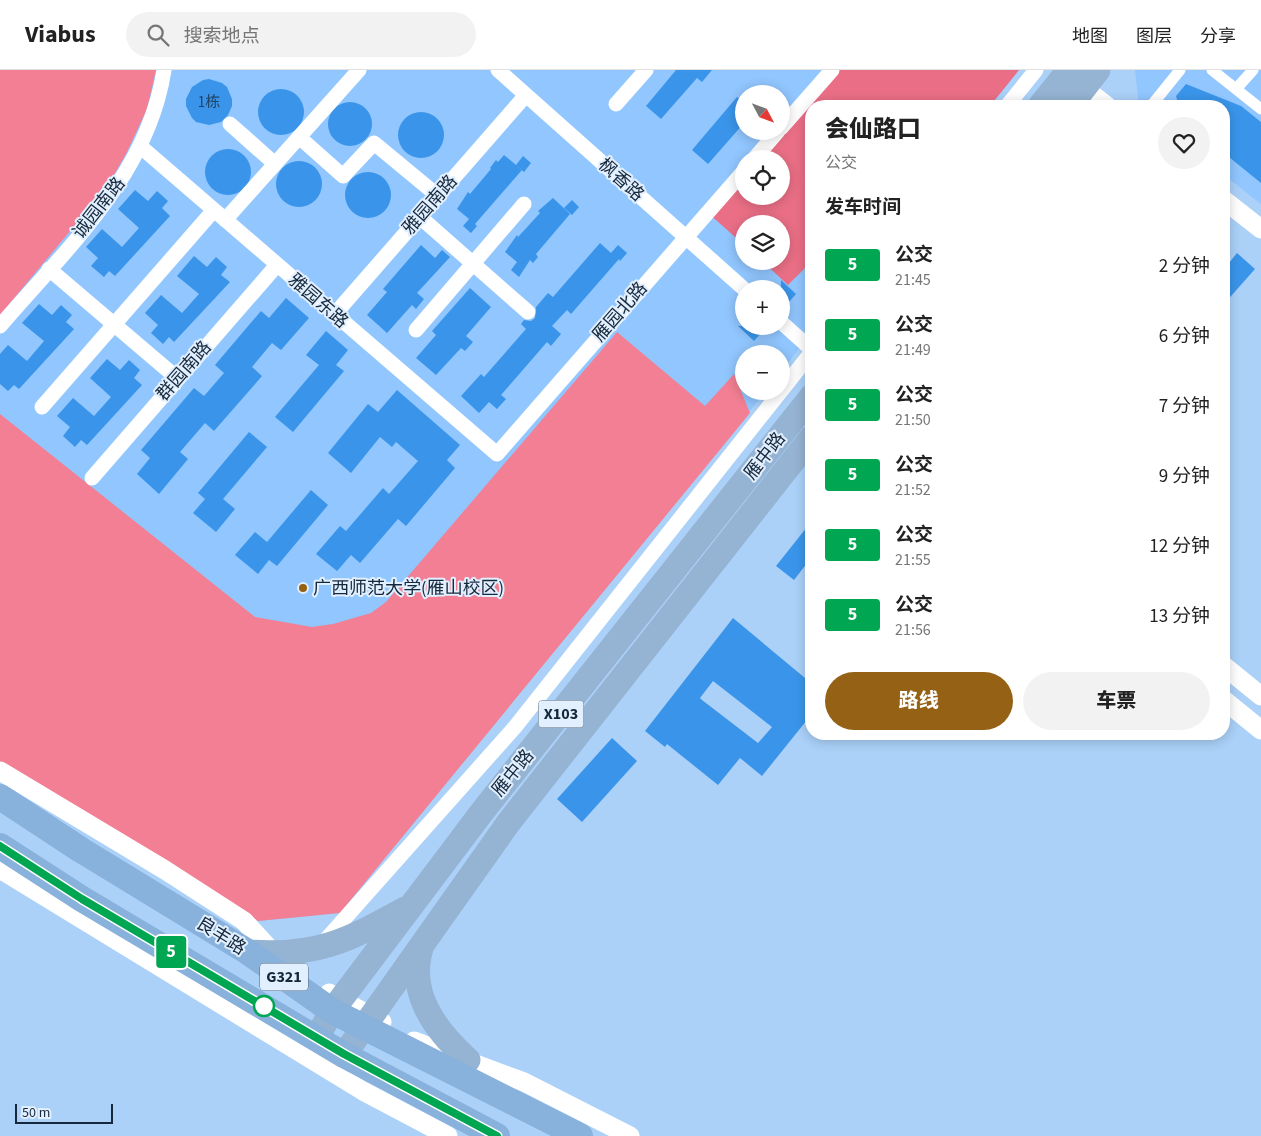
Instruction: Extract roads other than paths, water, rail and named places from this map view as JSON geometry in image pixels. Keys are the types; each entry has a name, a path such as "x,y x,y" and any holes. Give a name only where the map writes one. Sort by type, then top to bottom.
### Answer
{"highway":[{"name":"良丰路","path":"0,797 81,850 337,1005 580,1136"},
{"name":"G321","path":"0,846 82,899 344,1054 497,1136"}],"main road":[{"path":"1049,100 1077,82"},
{"name":"雁中路","path":"318,1037 337,1005 482,812 618,643 805,405"},
{"name":"雁中路","path":"344,1054 425,937 509,822 805,446"},
{"path":"248,952 275,954 317,949 374,927 414,904"},
{"path":"425,937 418,958 417,970 424,1005 431,1020 445,1039 468,1060"}],"street":[{"name":"诚园南路","path":"0,326 97,214 120,183 141,147 155,109 164,70"},
{"path":"42,407 114,324 219,215 275,164 359,70"},
{"name":"枫香路","path":"498,70 735,281"},
{"path":"616,104 646,70"},
{"path":"806,100 832,70"},
{"path":"1012,100 1036,70"},
{"path":"1156,100 1180,70"},
{"path":"1212,70 1261,110"},
{"path":"1236,89 1253,70"},
{"path":"1077,82 1100,100"},
{"name":"雅园南路","path":"334,315 526,95"},
{"path":"790,118 805,101"},
{"path":"230,124 275,164"},
{"path":"299,137 343,176 374,143 438,196"},
{"path":"762,150 770,140"},
{"name":"雅园东路","path":"141,147 497,454"},
{"name":"雁园北路","path":"497,454 735,181"},
{"path":"416,330 524,204"},
{"path":"1230,205 1261,229"},
{"path":"420,217 528,312"},
{"name":"群园南路","path":"92,478 277,265"},
{"path":"49,269 177,378"},
{"path":"790,330 805,343"},
{"path":"790,380 805,361"},
{"path":"317,949 515,727 774,400"},
{"path":"1230,671 1261,696"},
{"path":"1230,705 1261,730"},
{"path":"0,771 165,870 244,921 294,974 337,1005"},
{"path":"0,868 363,1090 448,1136"},
{"path":"367,1022 532,1086 630,1136"},
{"path":"532,1086 580,1136"}],"place":[{"name":"广西师范大学(雁山校区)","path":"303,588"}]}
